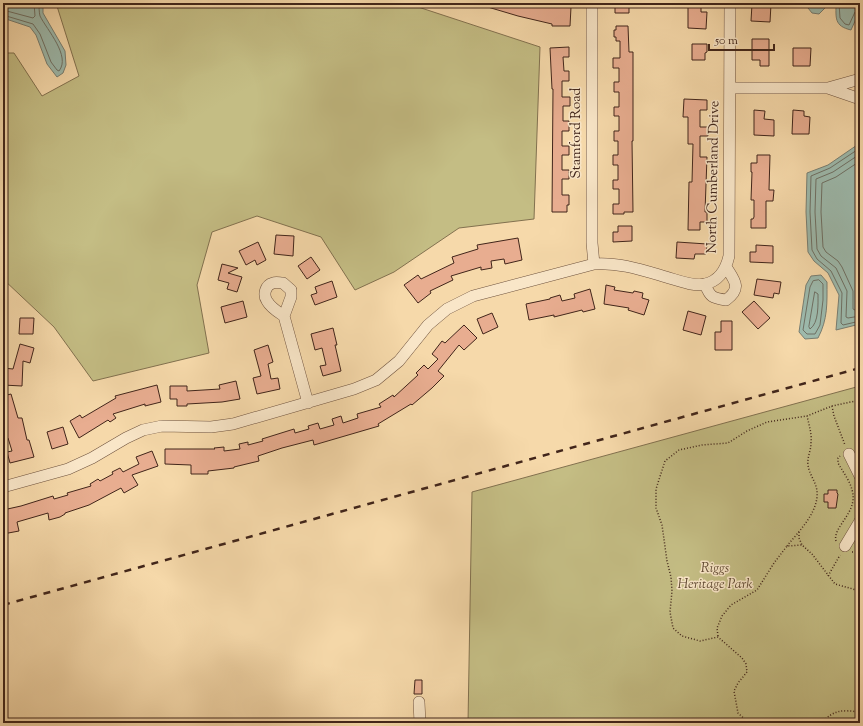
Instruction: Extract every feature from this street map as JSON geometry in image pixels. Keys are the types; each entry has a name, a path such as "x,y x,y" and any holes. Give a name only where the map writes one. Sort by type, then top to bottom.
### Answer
{"street":[{"name":"Stamford Road","path":"592,3 592,243 594,264"},
{"name":"North Cumberland Drive","path":"726,267 734,280 736,289 733,295 726,300 716,299 709,295 705,284 716,280 726,267 729,256 730,3"},
{"path":"730,88 828,88 860,79"},
{"path":"828,88 860,99"},
{"path":"3,487 68,469 92,458 143,430 162,426 211,427 233,424 354,389 376,380 399,361 428,325 447,310 473,296 594,264 605,263 617,264 698,285 705,284"},
{"path":"284,316 308,403"},
{"path":"848,451 860,476"},
{"path":"843,549 860,521"},
{"path":"419,702 420,723"}],"path":[{"path":"718,637 700,641 682,636 673,628 670,612 672,591 671,577 667,561 662,525 656,508 656,489 665,461 679,450 702,445 728,442 747,430 767,422 807,416 832,406 860,400"},
{"path":"832,406 834,416 848,451"},
{"path":"756,723 748,722 738,713 734,691 738,682 747,672 746,664 742,658 718,637 717,628 722,616 731,605 757,590 774,563 812,514 817,501 817,490 808,466 811,432 807,416"},
{"path":"860,448 848,451 838,458 838,463 853,491 853,502 851,510 835,539 843,549 856,552 860,548"},
{"path":"799,531 799,538 802,545 812,554 835,584 860,591"},
{"path":"787,546 802,545"},
{"path":"828,576 843,549"},
{"path":"821,723 836,711 846,710 860,712"},
{"path":"762,723 776,723"}],"green space":[{"path":"56,3 406,3 540,47 534,219 459,228 394,272 355,290 321,237 257,216 212,232 197,285 209,353 93,381 54,327 3,279 3,53 14,53 42,96 79,76"},
{"name":"Riggs Heritage Park","path":"860,386 860,723 468,723 472,492"}],"water":[{"path":"3,3 43,3 43,13 65,51 66,65 63,73 57,77 47,64 36,35 30,27 3,18"},
{"path":"804,3 826,3 825,8 819,14 812,13"},
{"path":"836,3 860,3 860,10 851,30 841,26 837,21"},
{"path":"860,143 860,324 836,330 839,295 828,273 814,261 808,252 806,212 807,173 828,165"},
{"path":"821,275 827,282 824,324 818,338 805,339 799,332 806,285 811,276"}],"building":[{"path":"482,3 518,3 528,6 528,3 546,3 545,6 571,7 570,26 552,26 552,24 481,5"},
{"path":"615,3 629,3 629,13 615,13"},
{"path":"688,3 701,3 701,12 707,12 706,29 688,28"},
{"path":"752,4 771,4 770,22 751,21"},
{"path":"616,26 628,26 629,52 633,52 633,212 624,212 624,214 613,214 613,204 619,204 619,189 613,189 613,180 618,180 618,165 613,165 613,155 618,155 618,141 614,141 614,131 619,131 619,116 614,116 614,107 619,107 619,92 614,92 614,82 619,82 619,68 613,68 613,58 620,58 620,41 616,41 616,37 614,37 614,30 616,30"},
{"path":"752,39 769,39 769,66 760,66 760,60 752,60"},
{"path":"692,44 707,44 705,60 692,60"},
{"path":"569,47 569,57 563,57 564,71 569,71 569,81 562,81 562,97 570,97 570,106 563,106 563,121 569,121 569,131 562,131 562,146 569,146 569,155 562,155 562,170 569,170 569,179 562,179 562,195 569,195 569,205 567,205 567,212 552,212 553,89 550,48"},
{"path":"793,48 811,48 810,66 793,66"},
{"path":"684,99 707,100 707,110 700,110 700,127 708,127 708,136 700,136 700,157 707,157 705,212 707,212 707,222 700,222 700,230 688,230 689,182 692,182 693,144 688,144 688,117 683,117"},
{"path":"754,110 765,111 764,119 774,120 774,136 754,135"},
{"path":"793,110 804,111 804,116 810,117 809,134 792,134"},
{"path":"757,155 770,155 769,190 774,190 773,201 766,201 766,228 751,228 751,219 754,217 754,200 751,200 751,163 757,163"},
{"path":"618,226 632,226 632,241 613,242 613,232 618,232"},
{"path":"276,235 294,236 293,256 274,254"},
{"path":"518,238 522,260 505,264 504,259 491,261 492,268 481,270 481,267 451,276 453,280 430,291 431,293 418,303 404,285 418,275 421,279 454,263 452,257 478,249 477,245"},
{"path":"258,242 266,260 257,265 255,260 246,265 239,251"},
{"path":"677,242 707,244 706,254 695,254 694,259 676,258"},
{"path":"756,245 773,246 773,263 750,262 750,252 756,252"},
{"path":"311,257 320,270 307,279 298,266"},
{"path":"222,264 238,268 228,273 242,277 237,292 227,289 229,283 218,280"},
{"path":"757,279 781,282 779,294 774,293 773,298 754,295"},
{"path":"332,281 337,297 315,305 311,295 317,293 315,287"},
{"path":"606,285 615,287 614,290 643,293 642,298 649,300 644,315 628,310 629,308 604,304"},
{"path":"590,289 595,309 529,320 526,304 550,299 560,295 562,301 575,298 574,294"},
{"path":"243,301 247,317 225,323 221,307"},
{"path":"754,301 770,318 758,329 742,312"},
{"path":"688,311 706,316 701,335 683,330"},
{"path":"492,313 498,327 483,334 477,319"},
{"path":"20,318 34,318 33,334 19,334"},
{"path":"721,321 732,321 732,350 715,350 715,332 721,332"},
{"path":"464,325 477,338 464,350 459,345 438,371 444,376 432,388 412,405 411,404 378,424 379,426 314,445 313,440 282,448 258,456 259,461 234,468 208,471 208,474 191,474 191,465 165,464 165,449 215,449 214,448 224,447 224,451 240,449 239,444 248,442 248,445 263,441 262,439 294,429 295,433 309,429 308,426 318,423 320,429 334,425 332,419 341,416 343,423 358,418 357,414 381,407 379,404 393,395 394,397 418,375 416,373 424,365 428,369 438,359 432,354 442,341 445,343"},
{"path":"333,328 341,371 323,376 320,366 326,365 322,348 315,350 311,334"},
{"path":"20,344 34,348 30,363 23,361 22,386 3,385 3,368 13,369"},
{"path":"268,345 273,362 268,364 271,379 278,378 280,389 257,394 253,378 261,376 254,350"},
{"path":"236,381 240,399 177,406 177,399 170,399 170,386 187,386 187,391 220,389 219,385"},
{"path":"157,385 161,402 145,406 145,404 113,414 116,418 110,422 108,420 79,438 70,421 80,415 82,418 116,398 115,396"},
{"path":"11,394 18,418 22,418 27,440 29,440 34,457 10,463 7,452 12,451 8,438 3,439 3,428 7,428 3,410 3,396"},
{"path":"63,427 68,444 52,449 47,432"},
{"path":"152,451 158,466 132,475 138,485 124,493 121,488 89,505 49,520 48,513 17,522 19,531 3,534 3,510 53,496 54,499 68,495 67,493 91,486 90,484 98,479 100,481 113,474 112,472 120,468 123,472 139,464 136,457"},
{"path":"828,490 837,490 838,494 836,508 828,508 828,502 824,502 824,494 828,494"},
{"path":"415,680 422,680 422,694 414,694"}],"railway":[{"path":"3,605 860,368"}]}
